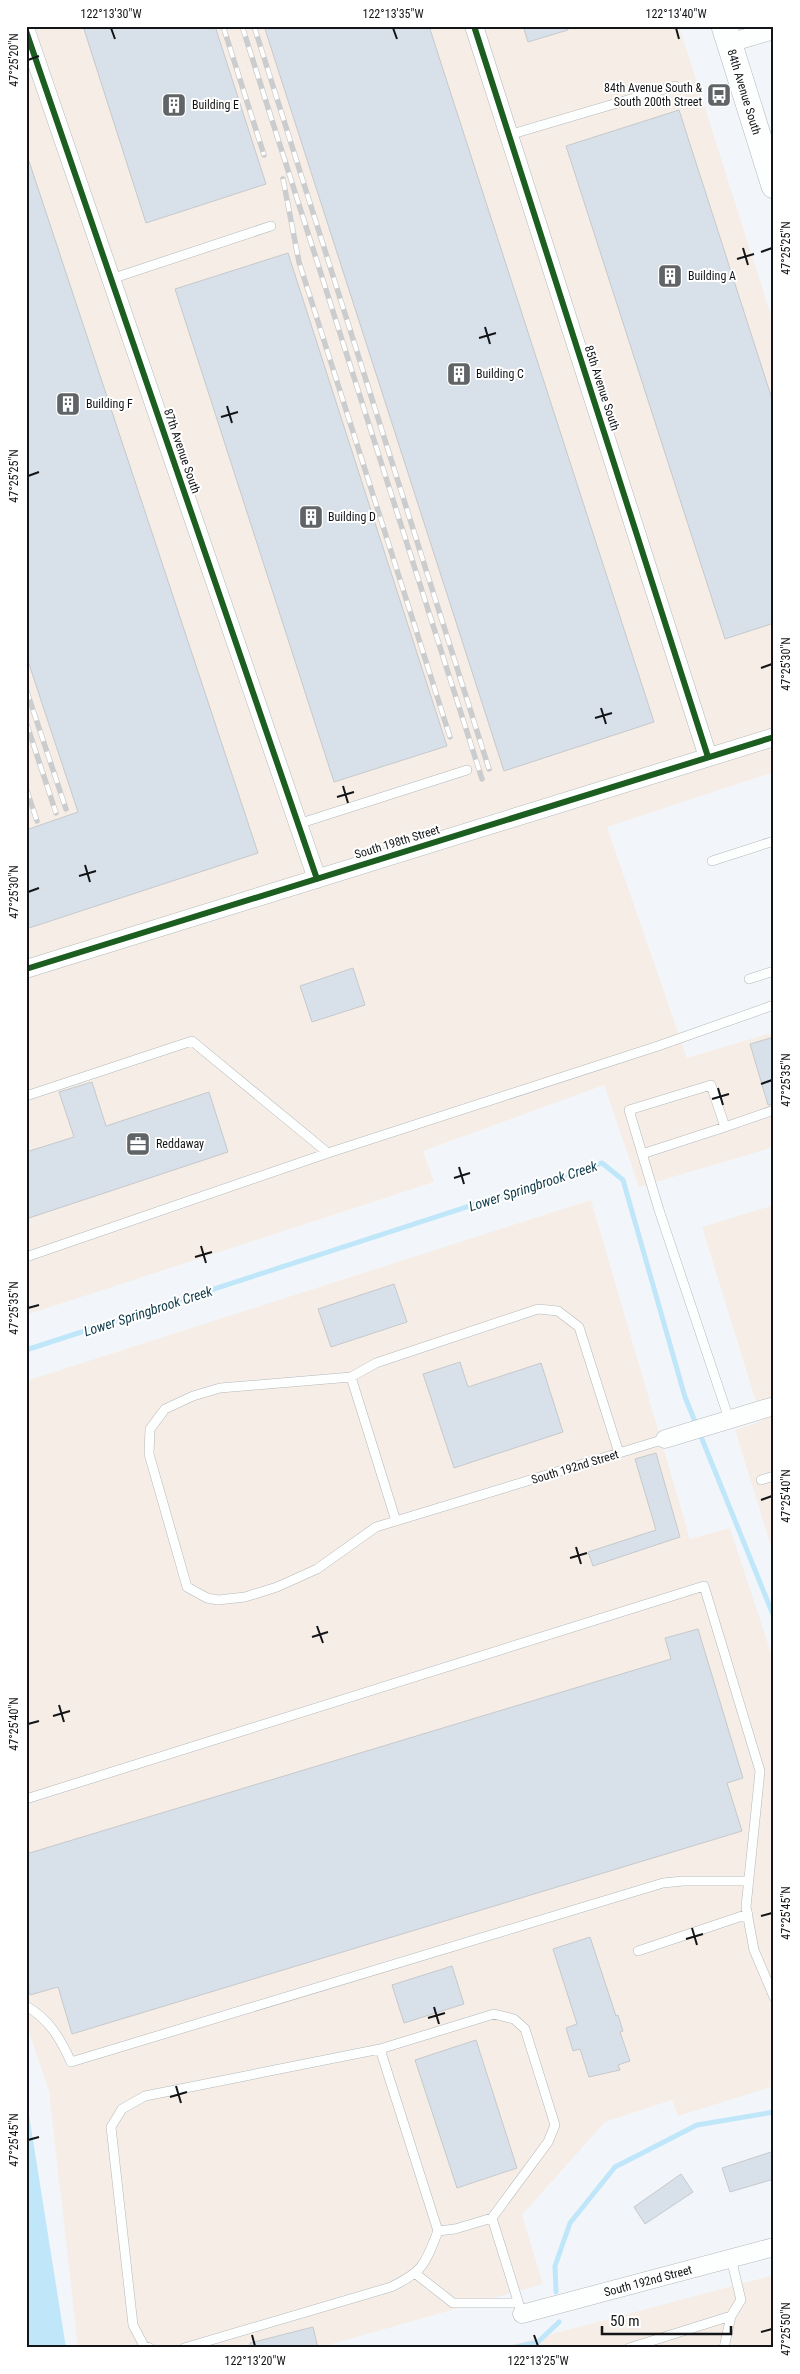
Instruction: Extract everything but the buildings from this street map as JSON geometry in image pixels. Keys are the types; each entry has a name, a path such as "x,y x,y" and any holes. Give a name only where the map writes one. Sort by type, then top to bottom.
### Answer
{"main road":[{"name":"84th Avenue South","path":"726,34 774,186"}],"street":[{"name":"85th Avenue South","path":"474,26 708,757"},
{"path":"726,34 774,30"},
{"name":"87th Avenue South","path":"26,31 316,879"},
{"name":"South 198th Street","path":"26,969 774,737"},
{"name":"South 192nd Street","path":"665,1439 774,1406"},
{"name":"South 192nd Street","path":"520,2308 774,2247"}],"lane":[{"path":"509,135 676,86"},
{"path":"111,279 272,226"},
{"path":"298,824 467,770"},
{"path":"712,861 774,842"},
{"path":"749,979 774,971"},
{"path":"26,1257 328,1153 658,1046 774,1005"},
{"path":"26,1096 192,1041 328,1153"},
{"path":"723,1421 628,1110 711,1084 725,1126"},
{"path":"642,1154 774,1110"},
{"path":"396,1521 351,1378 376,1363 538,1309 558,1311 579,1327 618,1453"},
{"name":"South 192nd Street","path":"351,1378 220,1388 194,1396 165,1409 150,1429 149,1454 187,1587 207,1598 218,1600 245,1597 278,1587 317,1569 376,1527 665,1439"},
{"path":"761,1480 774,1476"},
{"path":"26,1798 704,1586 760,1771 749,1881 748,1914 754,1950 774,1997"},
{"path":"26,2006 48,2021 63,2044 71,2062 663,1883 683,1881 749,1881"},
{"path":"638,1951 748,1914"},
{"path":"150,2348 144,2346 133,2325 111,2127 122,2109 145,2096 380,2049 494,2014 514,2019 525,2029 554,2125 548,2142 492,2218 455,2229 438,2231"},
{"path":"184,2348 391,2287 416,2274 425,2264 438,2231 380,2049"},
{"path":"416,2274 453,2303 520,2308 492,2218"},
{"path":"724,2348 731,2316 741,2300 731,2258"},
{"path":"629,2348 731,2316"}],"shaded area":[{"path":"26,26 679,26 774,325 774,772 607,827 687,1058 774,1032 774,1147 639,1187 604,1085 423,1151 434,1182 26,1315"},
{"path":"591,1200 690,1539 730,1528 774,1662 774,2086 678,2116 672,2100 605,2122 522,2215 543,2284 318,2348 78,2348 49,2091 26,2024 26,1381"},
{"path":"774,1205 774,1556 735,1430 762,1421 702,1227"},
{"path":"774,2275 774,2348 500,2348"}],"water":[{"path":"26,2096 66,2348 26,2348"}],"waterway":[{"name":"Lower Springbrook Creek","path":"26,1350 602,1163 623,1180 685,1397 774,1617"},
{"path":"556,2292 555,2266 570,2223 615,2167 697,2125 774,2112"},
{"path":"512,2348 538,2342 559,2322"}],"railway":[{"path":"223,26 264,155"},
{"path":"242,26 482,779"},
{"path":"254,26 489,769"},
{"path":"283,179 299,262 450,737"},
{"path":"26,689 66,809"},
{"path":"26,722 56,813"},
{"path":"26,788 37,821"}],"cycle path":[{"path":"474,26 708,757"},
{"path":"26,31 317,879"},
{"path":"26,969 774,737"}],"place":[{"name":"84th Avenue South & South 200th Street","path":"719,95"},
{"name":"Building E","path":"174,105"},
{"name":"Building A","path":"670,276"},
{"name":"Building C","path":"459,374"},
{"name":"Building F","path":"68,404"},
{"name":"Building D","path":"311,517"},
{"name":"Reddaway","path":"138,1144"}]}
